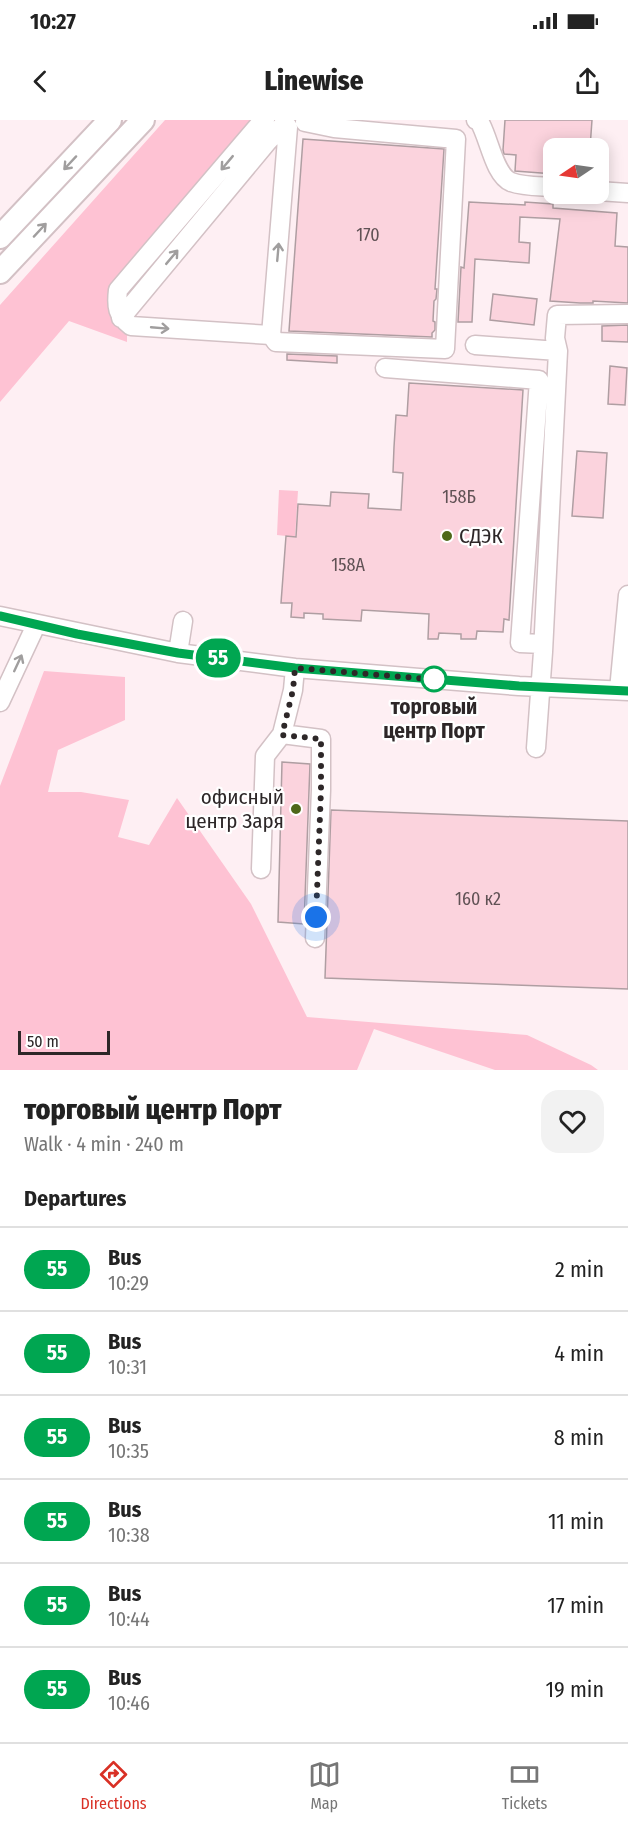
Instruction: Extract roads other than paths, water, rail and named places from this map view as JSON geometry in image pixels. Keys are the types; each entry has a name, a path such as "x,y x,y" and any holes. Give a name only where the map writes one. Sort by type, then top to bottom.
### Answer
{"main road":[{"path":"0,272 144,120"},
{"path":"0,237 107,121"}],"street":[{"path":"476,120 484,129 501,173 508,181 543,186"},
{"path":"271,335 131,326 121,318 268,141 287,122"},
{"path":"287,122 456,139 445,350 276,342 271,335 287,122"},
{"path":"609,192 628,193"},
{"path":"536,748 558,351 555,338 558,315 628,314"},
{"path":"475,345 558,351"},
{"path":"385,368 539,380 520,643 543,644"},
{"path":"0,616 178,653 295,668 540,687 624,690 628,595"},
{"path":"178,653 183,621"},
{"path":"0,702 36,625"},
{"path":"261,869 265,756 282,735 293,690 295,668"},
{"path":"282,735 321,739 315,938"}],"place":[{"name":"СДЭК","path":"447,536"},
{"name":"торговый центр Порт","path":"434,679"},
{"name":"офисный центр Заря","path":"296,809"}]}
